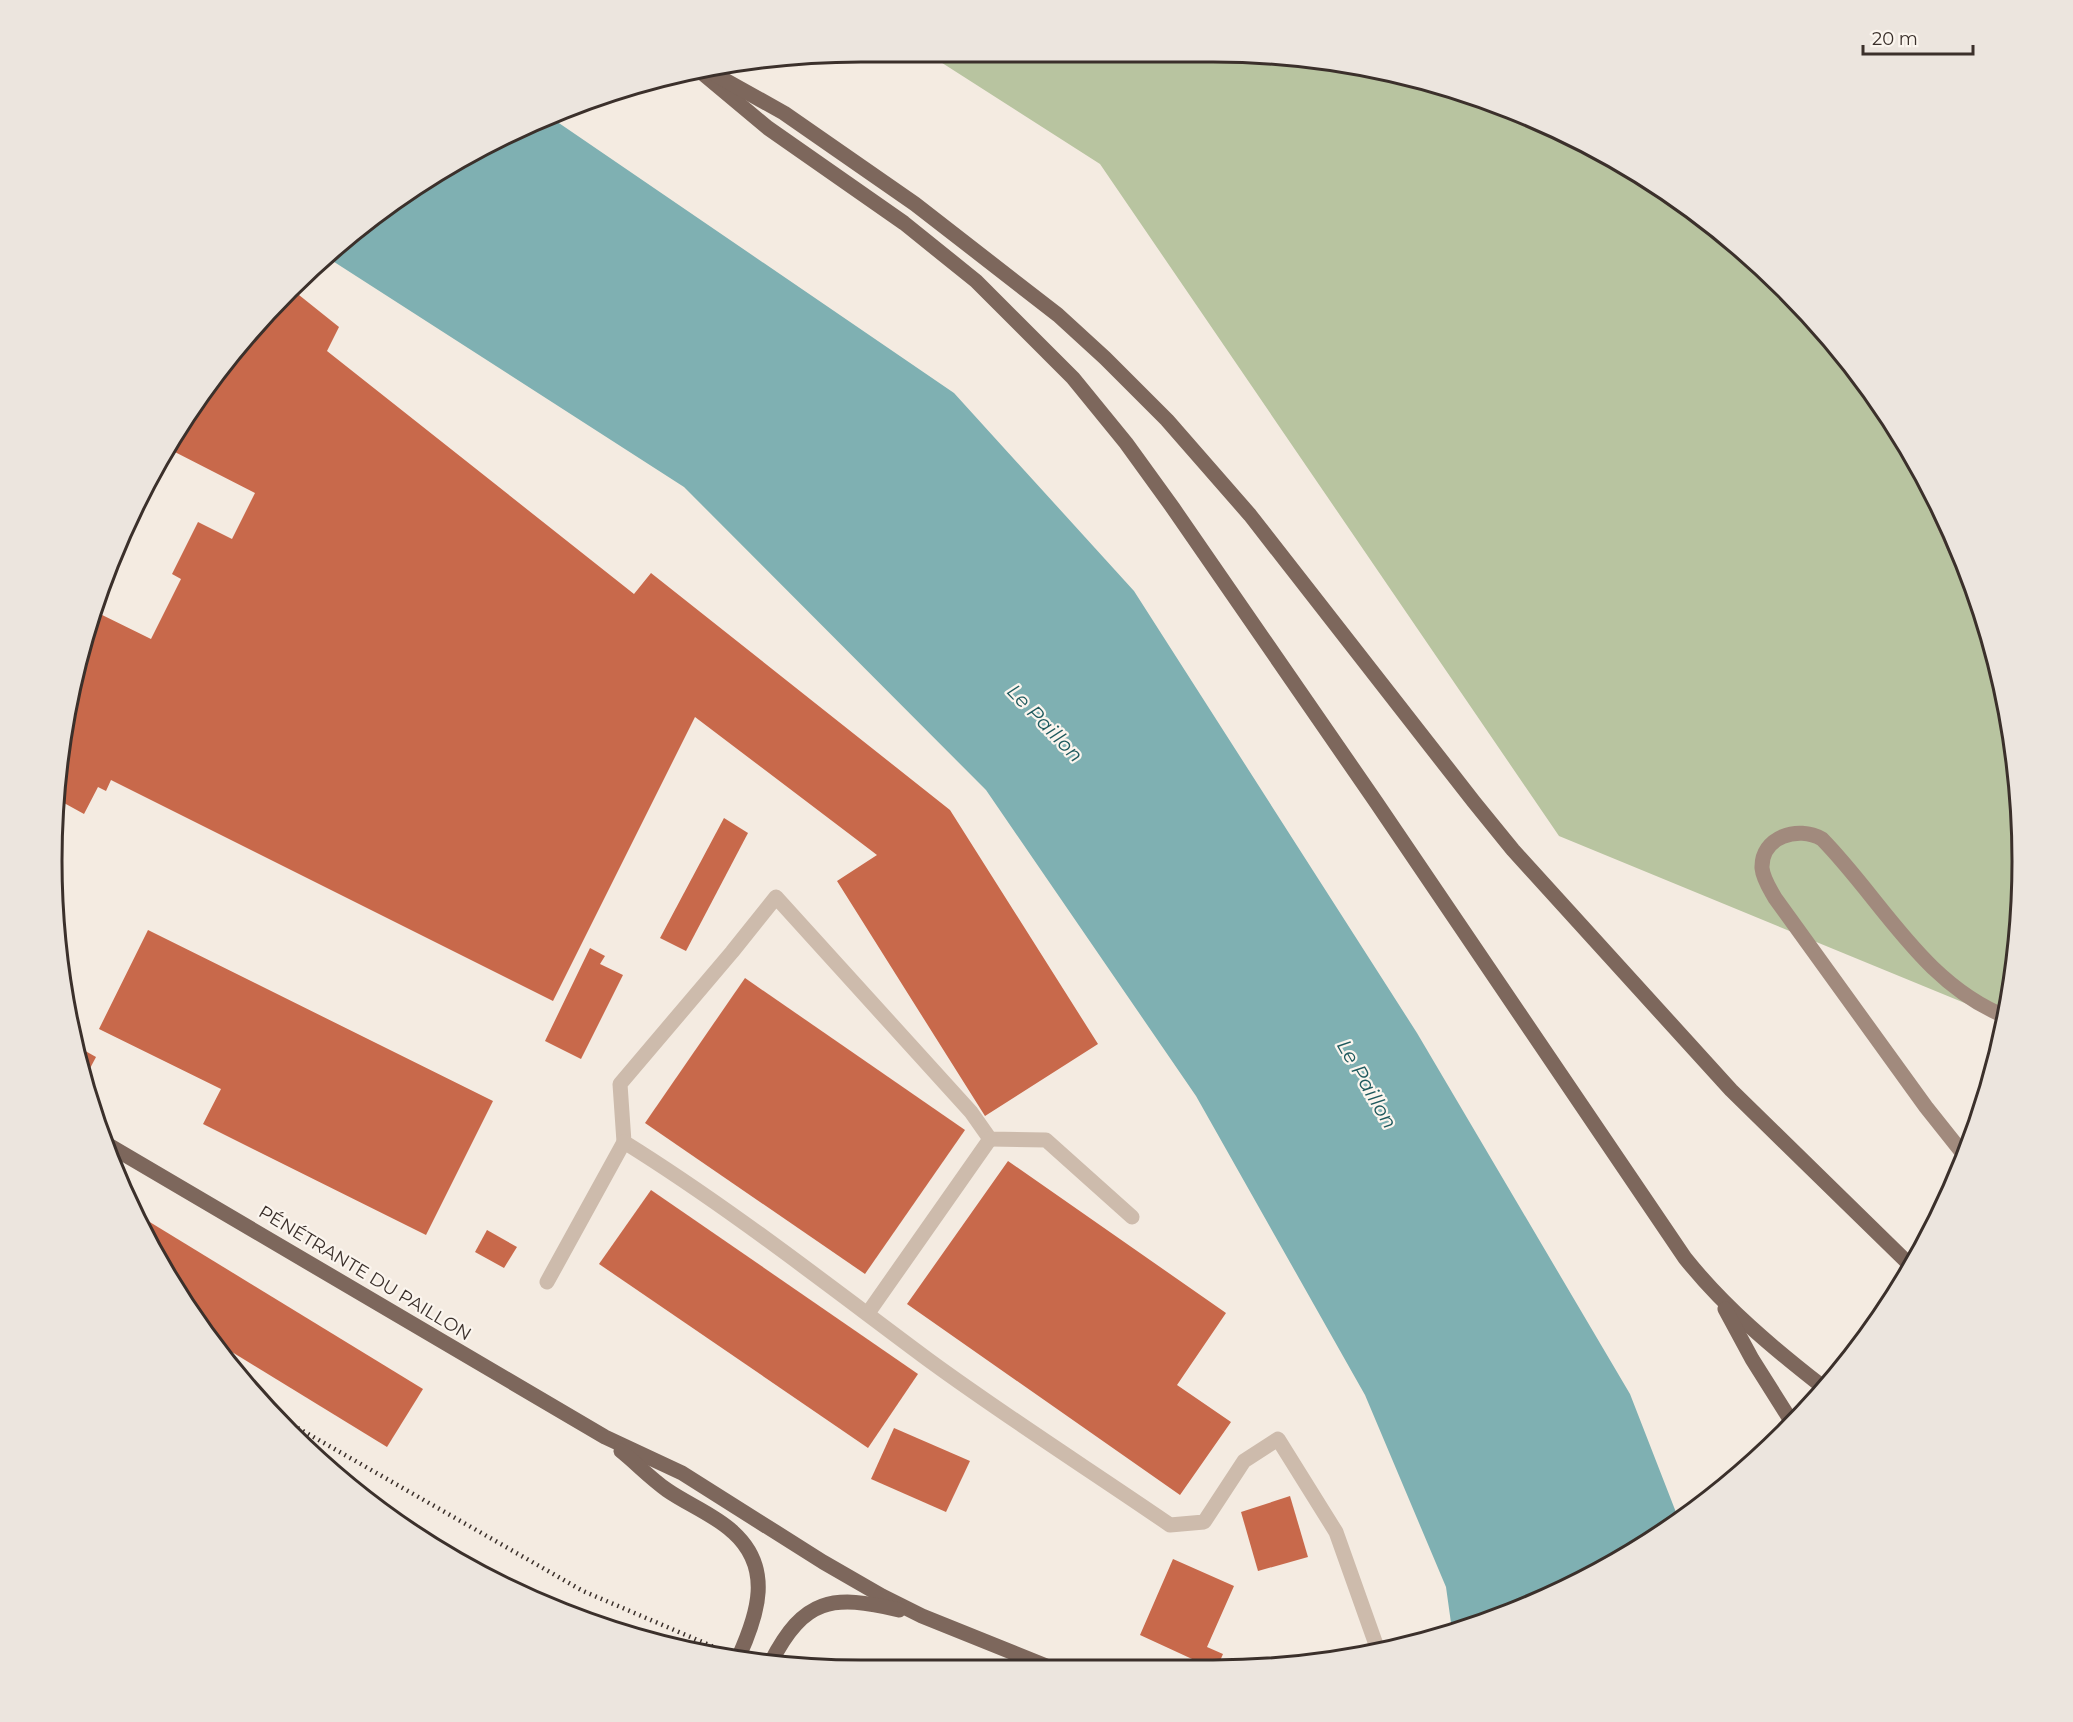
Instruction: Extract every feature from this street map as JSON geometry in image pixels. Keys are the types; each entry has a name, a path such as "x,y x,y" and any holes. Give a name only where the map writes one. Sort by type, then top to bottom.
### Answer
{"main road":[{"path":"715,75 783,113 915,204 1059,315 1140,392 1217,475 1250,515 1514,850 1731,1090 1905,1260"},
{"path":"707,77 768,128 904,223 976,281 1080,386 1126,443 1173,508 1376,802 1685,1258 1720,1298 1784,1356 1817,1383"},
{"name":"PÉNÉTRANTE DU PAILLON","path":"115,1149 605,1437"},
{"path":"1720,1298 1752,1359 1787,1415"},
{"path":"605,1437 665,1488 732,1530 742,1541 757,1573 760,1594 757,1611 741,1651"},
{"path":"605,1437 682,1473 823,1562 922,1616 1031,1660"},
{"path":"775,1656 792,1627 811,1610 825,1604 849,1602 884,1606 922,1616"}],"street":[{"path":"1958,1147 1926,1107 1775,898 1762,868 1769,845 1788,835 1803,832 1822,839 1916,951 1961,993 1997,1013"}],"lane":[{"path":"547,1282 624,1142 620,1083 776,897 971,1112 990,1139"},
{"path":"990,1139 1046,1140 1132,1217"},
{"path":"868,1313 990,1139"},
{"path":"624,1142 672,1172 932,1361 1170,1525 1204,1521 1244,1461 1278,1439 1336,1532 1375,1643"}],"green space":[{"path":"941,62 1264,63 1316,68 1419,89 1518,122 1612,169 1656,196 1699,227 1777,296 1813,334 1877,417 1929,507 1951,555 1969,604 1996,705 2005,757 2010,809 2012,861 2010,913 2005,965 1996,1016 1559,836 1100,164"}],"water":[{"name":"Le Paillon","path":"557,121 954,393 1134,591 1417,1033 1630,1394 1676,1512 1612,1553 1566,1578 1518,1600 1451,1623 1446,1587 1365,1395 1196,1096 986,790 684,487 333,261 417,196 507,144"}],"building":[{"path":"298,294 339,327 327,351 634,594 651,573 950,810 1098,1044 985,1116 837,881 877,855 695,717 553,1001 111,780 106,791 98,787 84,814 64,803 68,757 77,705 101,614 151,639 181,579 172,574 198,522 232,539 255,493 175,452 227,374 260,334"},
{"path":"724,818 748,833 686,951 660,938"},
{"path":"148,930 493,1101 426,1235 203,1124 221,1089 99,1029"},
{"path":"590,948 605,956 600,964 623,975 581,1059 545,1041"},
{"path":"745,978 965,1130 865,1274 645,1123"},
{"path":"85,1051 96,1057 89,1069"},
{"path":"1008,1161 1226,1313 1177,1385 1231,1422 1180,1495 907,1304"},
{"path":"651,1190 918,1374 868,1448 599,1264"},
{"path":"147,1220 423,1389 387,1447 229,1350 196,1305"},
{"path":"487,1230 517,1247 504,1268 475,1252"},
{"path":"894,1428 970,1461 946,1512 871,1479"},
{"path":"1290,1496 1308,1557 1258,1571 1241,1512"},
{"path":"1173,1559 1234,1586 1207,1647 1223,1654 1220,1660 1194,1660 1140,1635"}],"railway":[{"path":"299,1429 583,1591 712,1646"}]}
